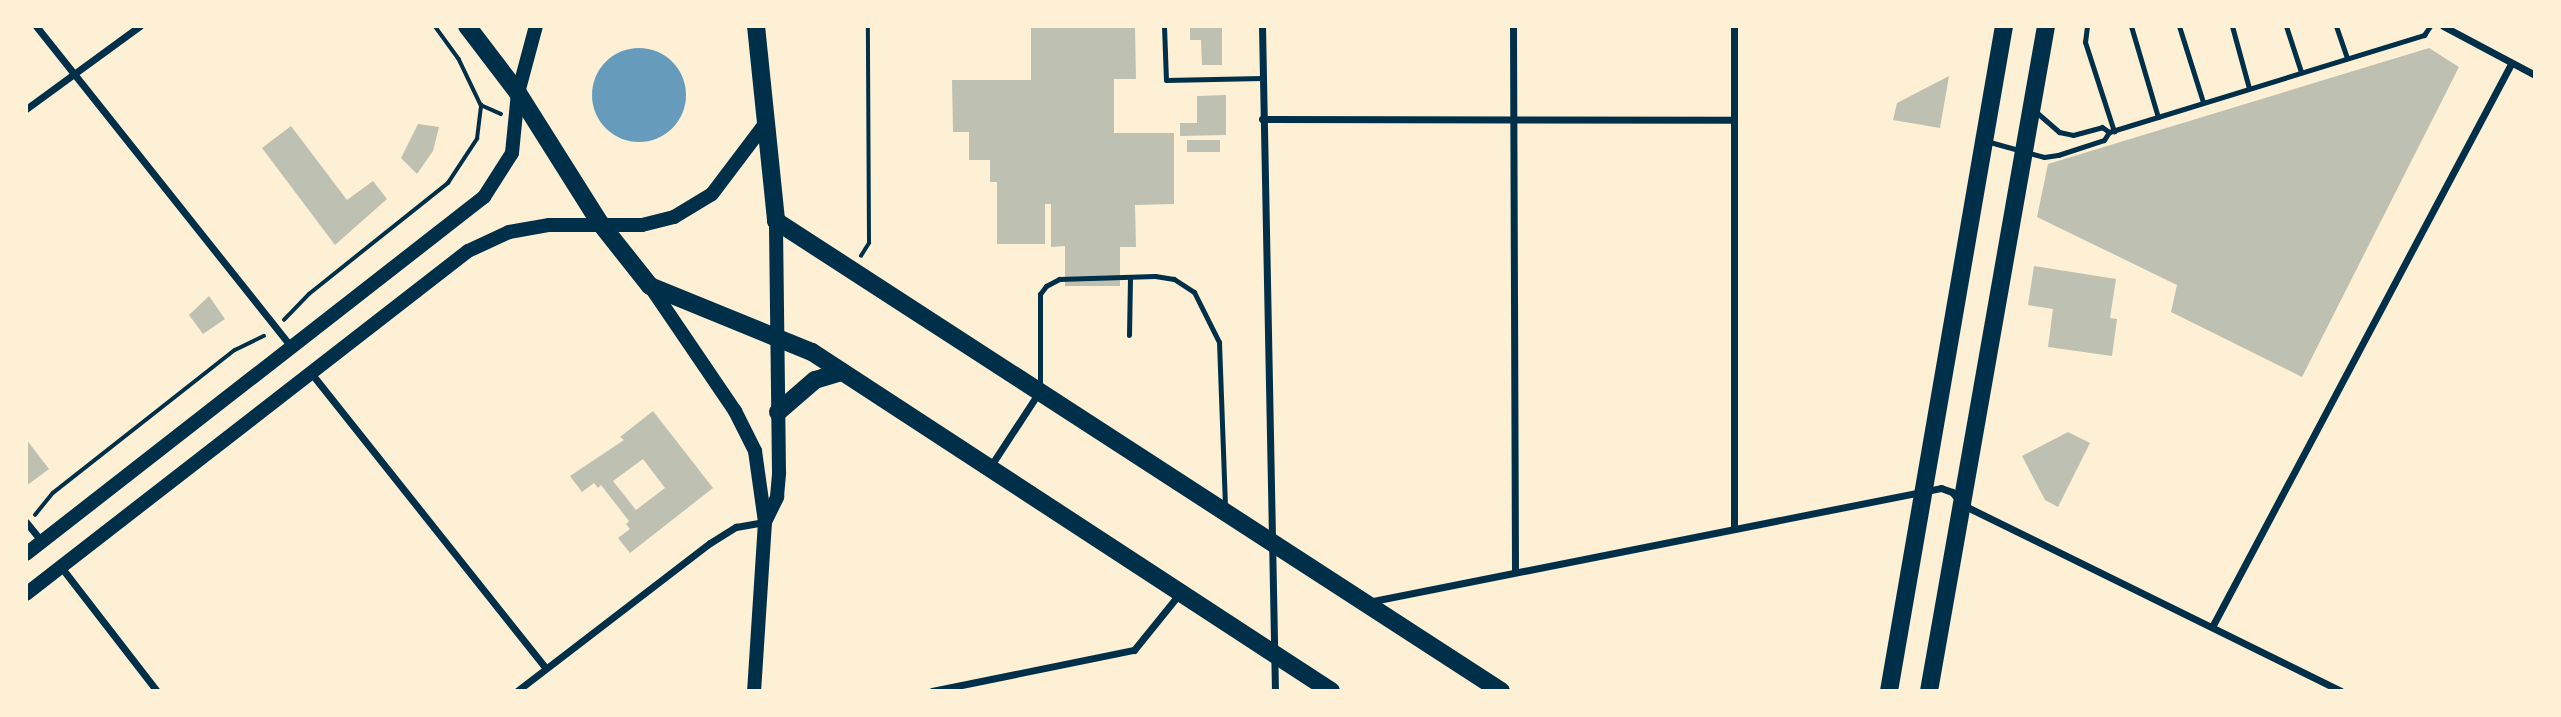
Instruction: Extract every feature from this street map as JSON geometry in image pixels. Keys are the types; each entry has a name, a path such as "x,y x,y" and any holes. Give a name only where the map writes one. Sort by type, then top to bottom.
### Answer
{"main road":[{"path":"467,26 518,93 600,223 650,286 747,431 759,467 758,496 765,522 754,691"},
{"path":"26,554 484,197 512,153 518,93 536,26"},
{"path":"756,26 776,221 777,497 765,522"},
{"path":"1889,691 1926,490 2004,26"},
{"path":"1929,691 2046,26"},
{"path":"26,594 311,372 486,241 549,225 642,225 687,211 723,183 765,124"},
{"path":"776,221 1501,691"},
{"path":"650,286 778,337 842,372 1331,691"},
{"path":"778,412 815,380 842,372"}],"street":[{"path":"36,26 291,347"},
{"path":"26,109 140,26"},
{"path":"1262,26 1269,541 1275,691"},
{"path":"1513,26 1515,572"},
{"path":"1734,26 1734,529"},
{"path":"2443,26 2535,75"},
{"path":"2212,627 2511,64"},
{"path":"1262,119 1513,122 1734,120"},
{"path":"311,372 546,668"},
{"path":"990,467 1040,391"},
{"path":"1365,603 1734,529 1892,501 1926,490 1952,492 1963,505 2341,691"},
{"path":"26,522 42,542"},
{"path":"517,691 709,543 736,527 765,522"},
{"path":"61,567 157,691"},
{"path":"932,691 1134,650 1181,591"}],"lane":[{"path":"1164,26 1166,80 1262,78"},
{"path":"2087,26 2085,41 2111,131"},
{"path":"2130,26 2158,117"},
{"path":"2179,26 2203,102"},
{"path":"2232,26 2249,88"},
{"path":"2286,26 2301,72"},
{"path":"2336,26 2347,58"},
{"path":"1984,141 2025,148 2044,157 2058,155 2104,140 2111,131 2424,35 2430,26"},
{"path":"2032,108 2059,132 2073,135 2102,127 2111,131"},
{"path":"1129,335 1130,277"},
{"path":"1040,391 1040,294 1046,286 1059,279 1130,277 1174,279 1194,292 1212,320 1219,342 1225,512"}],"path":[{"path":"435,26 459,59 481,105 517,123"},
{"path":"852,269 869,243 868,26"}],"water":[{"path":"639,48 657,51 673,61 683,77 686,95 683,113 673,129 657,139 639,142 621,139 605,129 595,113 592,95 595,77 605,61 621,51"}],"building":[{"path":"1031,26 1135,26 1136,79 1114,79 1114,133 1174,133 1174,204 1135,205 1136,247 1120,247 1120,286 1065,286 1065,246 1051,247 1051,204 1045,204 1045,244 997,244 997,182 990,182 990,160 969,160 969,132 953,132 952,80 1031,80"},
{"path":"1190,26 1222,26 1222,65 1202,65 1201,40 1190,40"},
{"path":"2429,48 2459,67 2302,377 2171,312 2177,285 2037,217 2048,164"},
{"path":"1949,76 1940,128 1893,120 1897,103"},
{"path":"1226,95 1226,135 1180,136 1180,123 1197,123 1197,96"},
{"path":"418,124 439,127 433,151 417,174 401,158"},
{"path":"291,126 347,200 373,181 387,199 335,245 262,148"},
{"path":"1187,140 1220,140 1220,152 1187,152"},
{"path":"2034,266 2116,279 2110,318 2117,319 2112,356 2048,347 2053,309 2028,305"},
{"path":"209,296 225,319 203,334 189,315"},
{"path":"653,411 713,488 630,553 618,538 630,529 626,524 629,521 601,485 598,488 594,483 582,492 570,476 624,440 620,437","holes":["643,459 665,488 636,510 613,481"]},
{"path":"2068,432 2090,443 2058,507 2045,500 2022,456"},
{"path":"26,439 49,469 26,486"}]}
